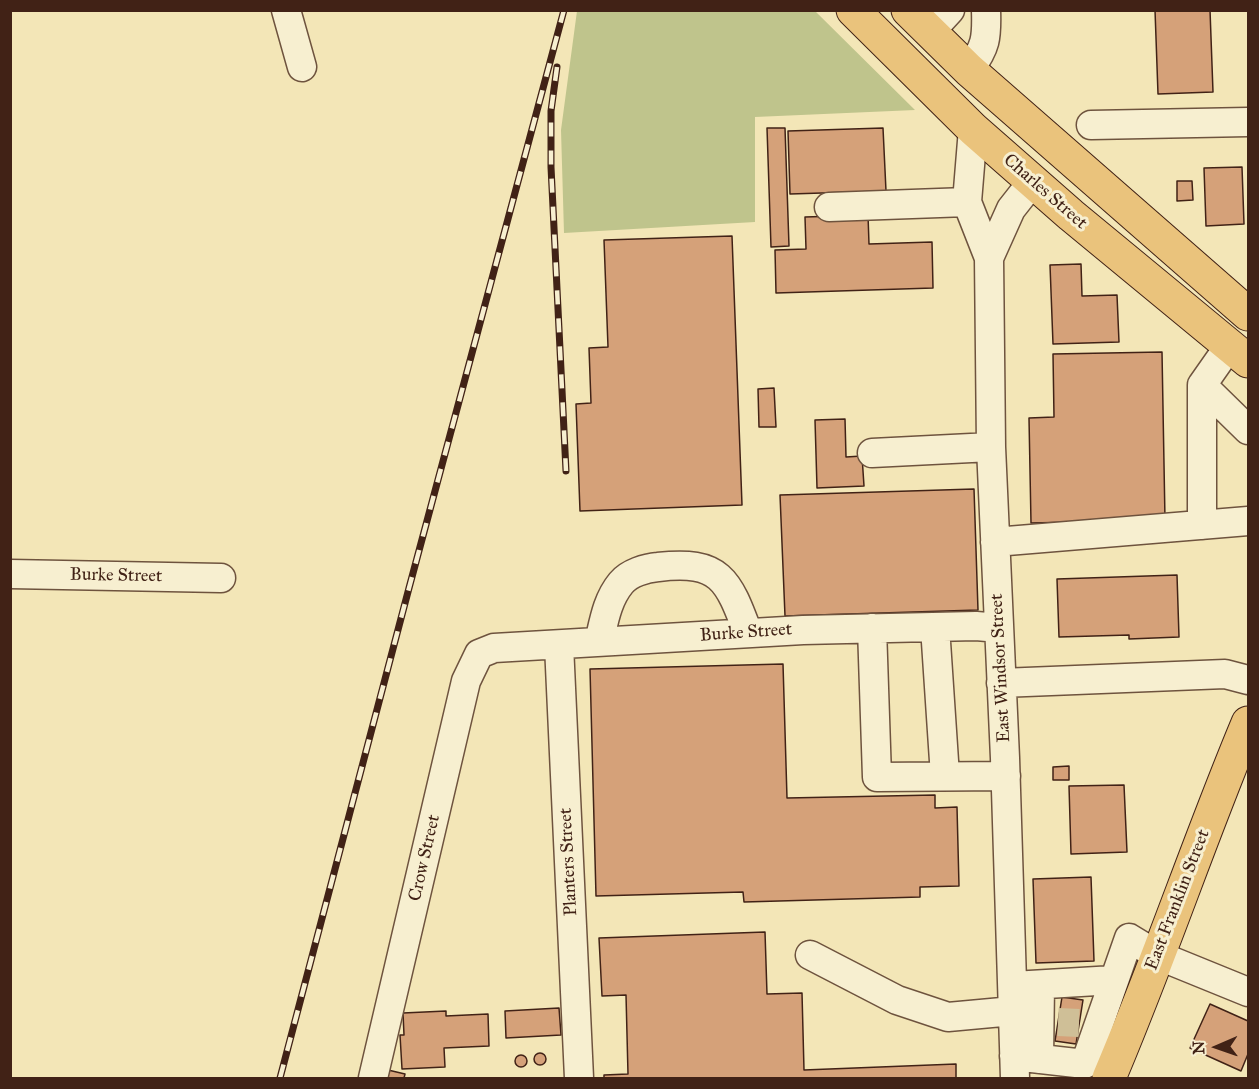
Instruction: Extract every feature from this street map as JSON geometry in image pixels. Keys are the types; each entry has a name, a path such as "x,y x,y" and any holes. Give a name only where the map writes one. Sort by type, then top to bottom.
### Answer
{"main road":[{"name":"Charles Street","path":"853,10 973,129 1239,353"},
{"path":"875,10 940,68 957,72 969,70"},
{"path":"928,17 969,70 1248,314"},
{"path":"973,129 998,126 1010,131 1107,216 1152,248 1172,258 1186,259"},
{"name":"East Franklin Street","path":"1101,1073 1157,955 1248,723"}],"street":[{"path":"286,10 302,67"},
{"path":"969,70 981,53 987,34 986,10"},
{"path":"1092,124 1248,122"},
{"name":"East Windsor Street","path":"973,129 967,202 989,258 991,447 995,542 1006,776 1022,994 1023,1064"},
{"name":"East Windsor Street","path":"989,258 1011,209 1033,181"},
{"path":"829,207 967,202"},
{"path":"1202,525 1202,385 1239,353"},
{"path":"1202,385 1248,430"},
{"path":"872,453 991,447"},
{"path":"995,542 1248,521"},
{"path":"599,642 610,601 622,580 645,568 681,564 706,568 721,578 737,603 748,633"},
{"name":"Burke Street","path":"10,574 221,578"},
{"path":"935,627 945,776"},
{"name":"Burke Street","path":"494,648 748,633 872,628 999,627"},
{"path":"872,628 877,777 1006,776"},
{"name":"Planters Street","path":"560,645 579,1078"},
{"name":"Crow Street","path":"372,1078 466,681 479,654 494,648"},
{"path":"1001,683 1225,674 1248,680"},
{"path":"1023,1064 1114,980 1129,938 1157,955 1248,992"},
{"path":"810,955 897,1000 948,1017 1022,994 1114,980"},
{"path":"1022,994 1069,1022 1101,1073"},
{"path":"1023,1064 1101,1073"}],"green space":[{"path":"577,11 815,11 915,110 755,117 755,222 564,233 561,130"}],"building":[{"path":"1155,10 1210,10 1213,92 1158,94"},
{"path":"767,128 785,128 789,246 771,247"},
{"path":"883,128 886,191 790,194 788,131"},
{"path":"1242,167 1244,224 1206,226 1204,168"},
{"path":"1177,181 1192,181 1193,200 1177,201"},
{"path":"868,215 869,244 932,242 933,288 776,293 775,250 806,249 805,217"},
{"path":"732,236 742,505 580,511 576,404 591,403 589,348 608,347 604,240"},
{"path":"1081,264 1082,296 1117,295 1119,342 1053,344 1050,265"},
{"path":"1162,352 1165,520 1031,523 1029,418 1054,417 1053,354"},
{"path":"774,388 776,427 759,427 758,389"},
{"path":"845,419 846,457 862,456 864,486 817,488 815,420"},
{"path":"974,489 978,610 785,616 780,495"},
{"path":"1177,575 1179,637 1129,639 1129,635 1059,637 1057,579"},
{"path":"783,664 787,798 935,795 935,808 957,807 959,886 920,887 920,897 744,902 743,892 596,896 590,669"},
{"path":"1069,766 1069,780 1053,780 1053,767"},
{"path":"1124,785 1127,852 1071,854 1069,786"},
{"path":"1091,877 1094,961 1036,963 1033,879"},
{"path":"765,932 767,994 802,993 804,1070 956,1064 956,1078 604,1078 604,1075 628,1074 626,995 602,996 599,938"},
{"path":"1062,997 1083,1000 1076,1044 1055,1041"},
{"path":"1210,1004 1248,1021 1248,1054 1241,1071 1190,1048"},
{"path":"559,1008 561,1035 506,1038 505,1011"},
{"path":"446,1011 446,1016 488,1014 489,1046 444,1048 445,1067 402,1069 400,1035 404,1035 403,1013"},
{"path":"542,1053 546,1059 542,1065 538,1065 534,1057"},
{"path":"523,1055 527,1061 523,1067 519,1067 515,1059"},
{"path":"388,1070 405,1074 404,1078 386,1078"}],"tunnel":[{"path":"1058,1022 1079,1023"}],"railway":[{"path":"280,1078 564,10"},
{"path":"557,67 551,111 551,167 566,471"}]}
